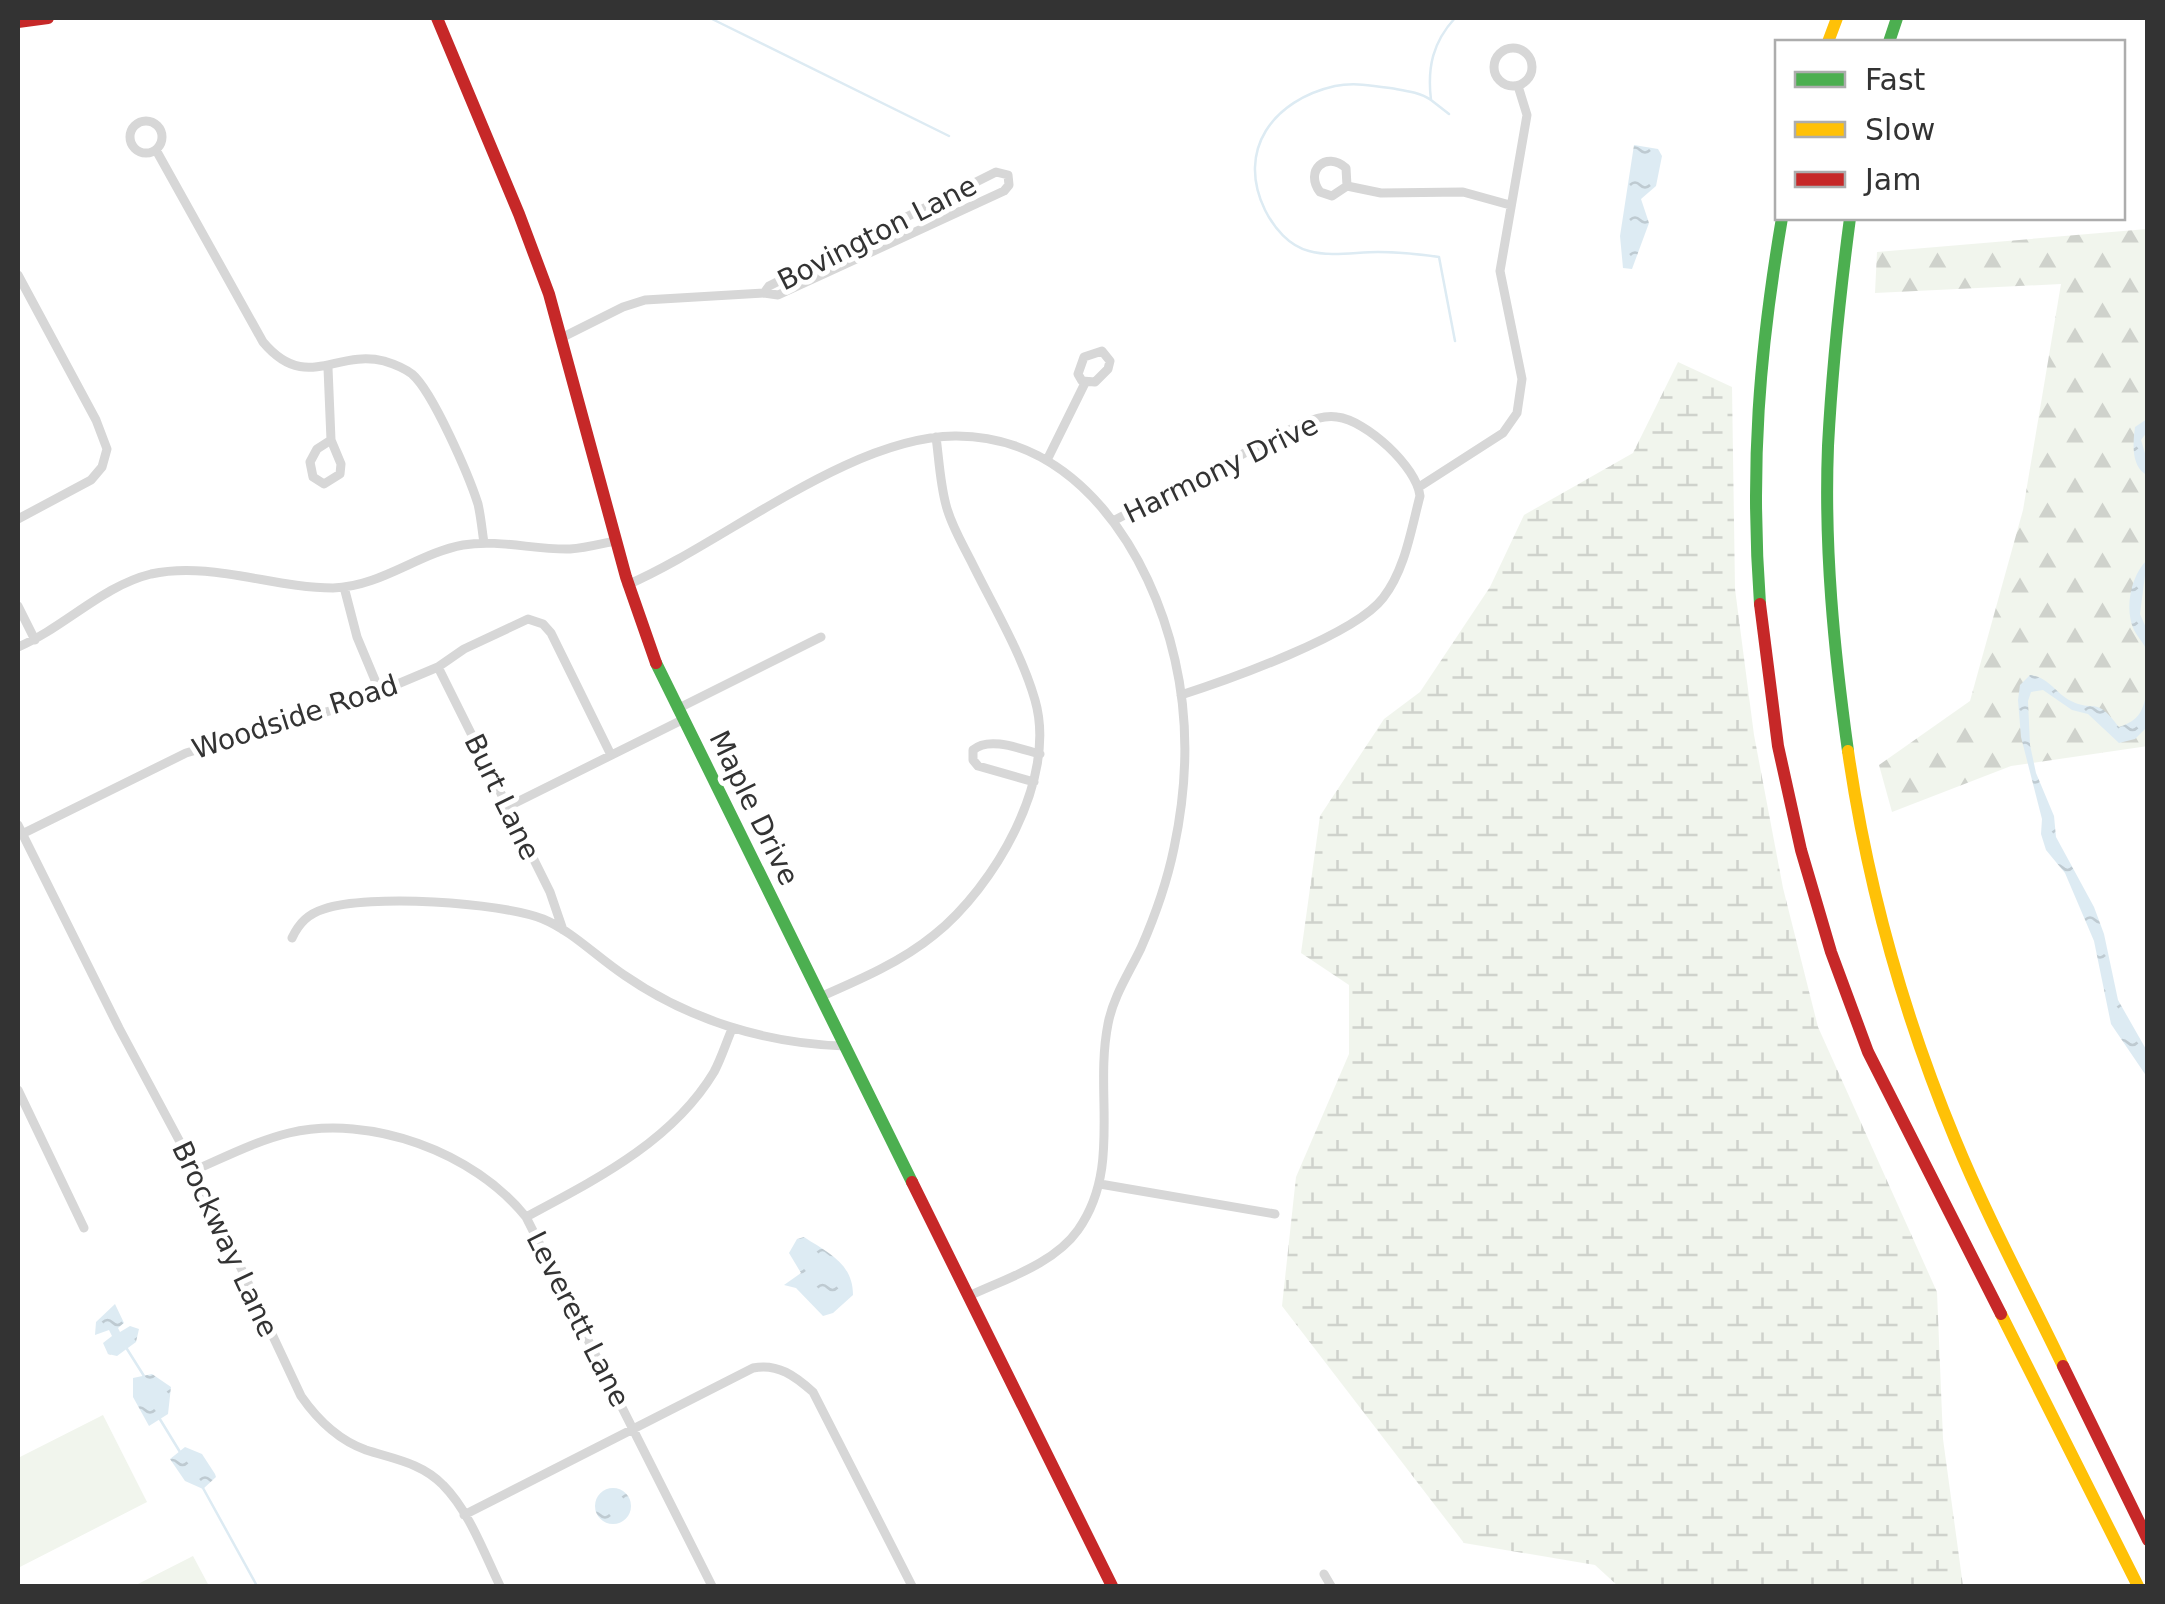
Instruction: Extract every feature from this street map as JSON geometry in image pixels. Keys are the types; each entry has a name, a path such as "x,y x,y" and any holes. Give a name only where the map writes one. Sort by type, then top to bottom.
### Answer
{"main road":[{"path":"18,22 48,18"},
{"name":"Maple Drive","path":"437,18 505,177 563,337 627,586 652,656 1112,1586"},
{"path":"1782,220 1762,342 1754,460 1754,532 1765,670 1778,757 1796,836 1836,968 1868,1052 2138,1586"},
{"path":"1850,220 1830,394 1828,553 1845,748 1876,904 1911,1022 1962,1155 2148,1540"}],"street":[{"path":"1508,48 1523,50 1531,61 1531,74 1518,86 1501,82 1494,72 1497,56 1508,48"},
{"path":"1180,695 1271,662 1367,614 1383,599 1396,578 1420,496 1419,486 1469,458 1503,433 1516,413 1522,379 1500,271 1527,115 1518,86"},
{"path":"156,150 263,342 274,355 295,367 328,368 368,359 401,367 414,375 472,488 480,510 484,542"},
{"path":"1324,161 1342,163 1348,174 1347,186 1338,194 1326,195 1313,182 1315,170 1324,161"},
{"name":"Bovington Lane","path":"563,337 622,307 645,300 778,295 1004,191 1009,185 1008,175 996,172 769,286 764,293"},
{"path":"1347,186 1381,193 1463,192 1510,205"},
{"path":"840,250 846,263"},
{"path":"18,275 96,420 107,449 102,467 91,480 18,520"},
{"path":"328,368 332,440 341,464 340,474 324,484 313,477 310,462 317,449 332,440"},
{"path":"1048,458 1085,383"},
{"name":"Harmony Drive","path":"1113,521 1298,425 1334,416 1349,419 1366,430 1411,469 1419,486"},
{"path":"627,586 664,569 824,477 904,442 958,436 995,440 1048,458 1084,486 1113,521 1149,585 1166,628 1180,695 1185,758 1174,848 1161,898 1108,1020 1100,1184 1094,1203 1071,1239 1052,1255 969,1296"},
{"path":"820,997 906,956 962,911 988,876 1013,831 1034,782 1040,754 1041,728 1035,700 955,530 946,506 936,437"},
{"path":"25,644 106,593 156,573 210,572 344,587 374,580 444,550 484,542 568,549 615,540"},
{"path":"344,587 357,637 380,692"},
{"path":"18,606 25,644"},
{"name":"Woodside Road","path":"20,829 186,754 343,707 380,692 528,619 543,624 551,633 610,756"},
{"path":"18,631 25,644"},
{"path":"506,807 610,756 821,637"},
{"name":"Burt Lane","path":"438,666 550,892 562,930"},
{"path":"1034,782 978,766 974,750 980,744 992,743 1040,754"},
{"name":"Brockway Lane","path":"20,829 195,1170 301,1396 314,1415 358,1446 421,1468 442,1483 464,1515 500,1586"},
{"path":"292,938 306,918 325,909 373,904 484,907 524,913 562,930 629,979 732,1029 768,1038 845,1046"},
{"path":"526,1217 602,1176 672,1123 713,1074 732,1029"},
{"path":"18,1090 84,1228"},
{"name":"Leverett Lane","path":"195,1170 288,1133 332,1128 378,1131 418,1143 464,1166 500,1192 526,1217 712,1586"},
{"path":"1100,1184 1276,1214"},
{"path":"464,1515 753,1368 769,1366 796,1377 813,1392 912,1586"},
{"path":"1324,1574 1332,1586"}],"green space":[{"path":"2147,229 2148,746 2011,766 1892,812 1879,765 1970,701 2023,510 2061,284 1875,293 1877,252"},
{"path":"1678,362 1732,387 1735,589 1754,735 1783,888 1818,1027 1937,1292 1943,1439 1963,1586 1618,1586 1595,1565 1464,1543 1282,1306 1296,1177 1349,1054 1349,985 1301,953 1320,816 1384,719 1420,692 1490,587 1524,515 1633,453"},
{"path":"103,1415 147,1502 18,1568 18,1458"},
{"path":"193,1556 209,1586 134,1586"}],"water":[{"path":"1634,145 1658,149 1662,156 1656,186 1641,199 1649,223 1632,269 1623,268 1620,236"},
{"path":"2147,419 2147,432 2141,440 2147,460 2145,474 2135,459 2134,440 2135,427"},
{"path":"2147,560 2140,614 2147,630 2147,651 2131,622 2130,603 2133,583"},
{"path":"2030,675 2043,679 2071,701 2100,708 2119,727 2139,714 2147,690 2147,727 2135,739 2119,743 2088,714 2072,710 2043,690 2031,692 2028,701 2030,745 2036,773 2054,816 2056,837 2094,907 2118,1000 2147,1051 2147,1077 2111,1024 2094,941 2065,873 2046,850 2041,834 2042,819 2021,737 2018,700 2020,685"},
{"path":"804,1237 830,1254 849,1275 853,1295 833,1313 823,1316 796,1288 784,1285 801,1273 789,1253 797,1239"},
{"path":"115,1304 124,1323 118,1328 120,1332 130,1326 139,1329 136,1342 117,1356 108,1354 103,1343 112,1336 109,1330 95,1335 96,1322"},
{"path":"152,1374 171,1387 168,1414 149,1426 133,1397 133,1378"},
{"path":"185,1447 202,1454 215,1474 203,1489 185,1481 170,1459"},
{"path":"613,1488 626,1493 631,1506 626,1519 613,1524 600,1519 595,1506 600,1493"}],"waterway":[{"path":"710,18 949,136"},
{"path":"1449,114 1431,100 1430,77 1437,46 1455,18"},
{"path":"1431,100 1410,92 1358,84 1313,93 1294,103 1266,131 1258,148 1257,188 1269,217 1283,235 1302,249 1326,254 1386,252 1439,257 1455,341"},
{"path":"127,1349 144,1376"},
{"path":"158,1416 180,1452"},
{"path":"203,1488 257,1586"}],"traffic: fast":[{"path":"1890,40 1897,18"},
{"path":"1760,604 1756,505 1759,411 1767,316 1782,220"},
{"path":"1848,751 1831,599 1827,484 1834,360 1850,220"},
{"path":"656,663 912,1182"}],"traffic: slow":[{"path":"1829,40 1837,18"},
{"path":"1848,751 1877,899 1919,1045 1967,1168 2063,1366"},
{"path":"2001,1314 2138,1586"}],"traffic: jam":[{"path":"18,22 48,18"},
{"path":"437,18 549,294 626,577 656,663"},
{"path":"1760,604 1778,746 1801,850 1831,952 1868,1052 2001,1314"},
{"path":"912,1182 1112,1586"},
{"path":"2063,1366 2148,1540"}]}
